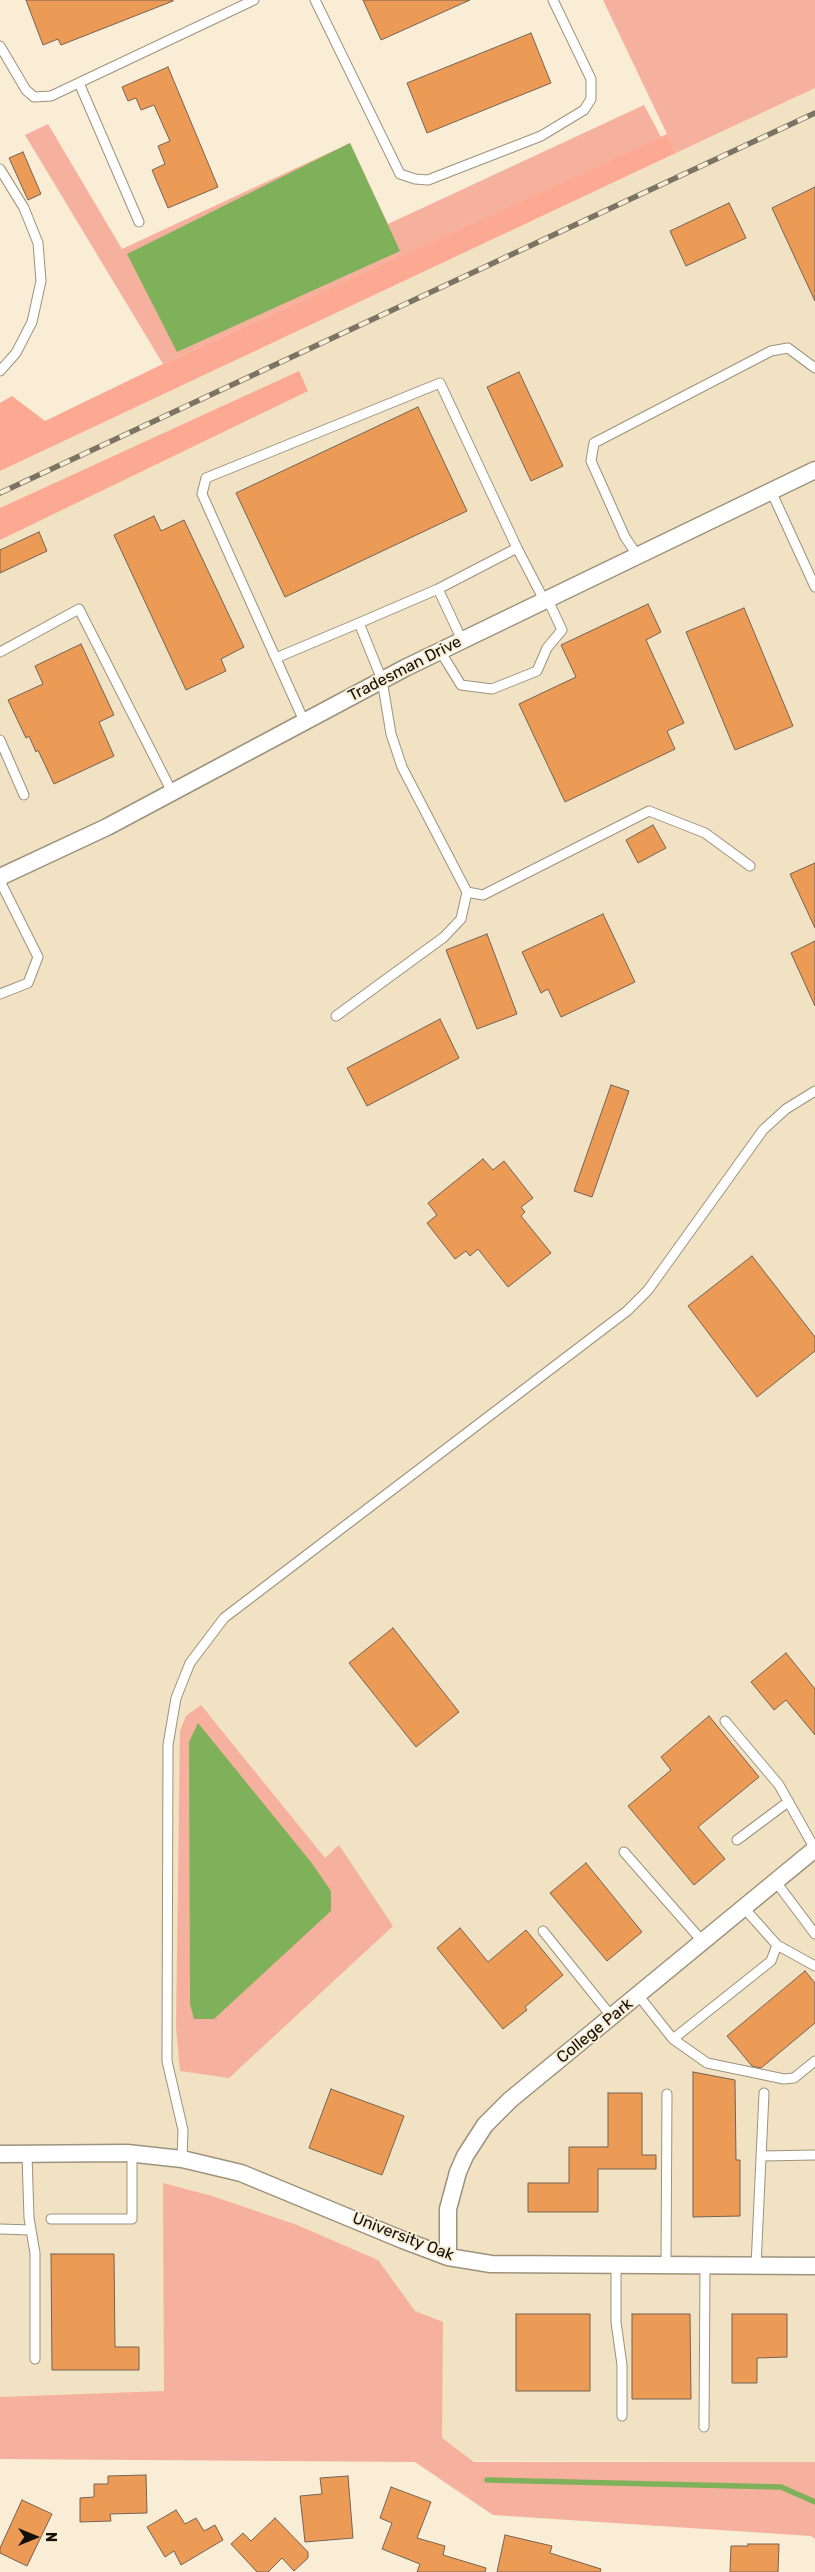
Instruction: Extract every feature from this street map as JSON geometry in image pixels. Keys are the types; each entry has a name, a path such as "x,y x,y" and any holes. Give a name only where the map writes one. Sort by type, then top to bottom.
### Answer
{"street":[{"name":"Tradesman Drive","path":"0,877 107,827 304,721 462,640 815,470"},
{"name":"College Park","path":"448,2257 448,2210 458,2172 465,2156 485,2125 510,2100 815,1849"},
{"name":"University Oak","path":"0,2154 132,2154 182,2159 241,2173 448,2257 491,2264 815,2266"}],"lane":[{"path":"0,46 26,90 34,97 51,96 254,0"},
{"path":"315,0 400,174 428,180 541,136 584,110 591,99 591,79 553,0"},
{"path":"78,83 139,222"},
{"path":"0,168 24,208 38,243 41,281 32,322 16,353 0,371"},
{"path":"637,555 625,537 591,461 594,443 771,351 788,348 815,368"},
{"path":"304,721 202,494 206,478 440,382 517,548 562,630 546,648 537,671 492,689 461,685 440,651"},
{"path":"771,491 815,587"},
{"path":"276,658 438,589 517,548"},
{"path":"438,589 462,640"},
{"path":"0,652 79,609 172,792"},
{"path":"336,1016 444,937 461,919 467,892 402,767 391,734 382,680 359,623"},
{"path":"0,740 24,795"},
{"path":"467,892 483,894 649,811 705,833 750,866"},
{"path":"0,881 38,957 28,983 0,994"},
{"path":"182,2159 183,2130 167,2061 168,1745 176,1698 190,1663 224,1618 628,1312 648,1290 763,1130 786,1109 815,1091"},
{"path":"725,1721 779,1785 815,1849"},
{"path":"736,1840 788,1802"},
{"path":"624,1852 703,1942"},
{"path":"776,1882 814,1929"},
{"path":"744,1908 777,1944 815,1966"},
{"path":"543,1931 612,2017"},
{"path":"673,2039 771,1961 777,1944"},
{"path":"638,1996 673,2039 707,2063 784,2079 794,2078 815,2061"},
{"path":"756,2266 764,2093"},
{"path":"666,2265 667,2094"},
{"path":"27,2154 31,2230 36,2253 34,2359"},
{"path":"51,2219 132,2219 132,2154"},
{"path":"762,2156 815,2155"},
{"path":"0,2229 31,2230"},
{"path":"616,2265 616,2322 622,2365 622,2416"},
{"path":"704,2427 705,2265"}],"shaded area":[{"path":"603,0 815,0 815,88 676,153"},
{"path":"815,88 815,2462 0,2459 0,471"},
{"path":"644,105 661,137 163,364 25,135 48,124 122,249 350,143 388,224"},
{"path":"667,134 676,153 0,471 0,403 12,396 45,421 163,364"},
{"path":"350,143 400,251 177,352 127,254"},
{"path":"299,371 308,391 0,540 0,508"},
{"path":"201,1705 325,1858 339,1845 393,1926 229,2078 180,2071 176,2027 180,1731 186,1716"},
{"path":"198,1723 311,1862 331,1891 331,1911 214,2019 194,2019 190,2004 189,1742"},
{"path":"163,2183 212,2196 297,2225 378,2260 415,2311 443,2322 442,2438 474,2462 815,2462 815,2539 811,2536 493,2515 415,2462 0,2459 0,2397 164,2391"}],"building":[{"path":"26,0 173,1 61,45 58,39 43,45"},
{"path":"363,0 470,0 381,40"},
{"path":"531,33 551,83 427,133 407,83"},
{"path":"168,67 218,187 168,208 152,170 165,164 158,146 170,141 154,105 141,110 136,98 128,101 122,87"},
{"path":"23,152 41,194 28,200 9,158"},
{"path":"815,187 815,301 772,208"},
{"path":"729,203 746,238 686,266 670,231"},
{"path":"519,372 563,466 531,481 487,387"},
{"path":"418,407 467,511 285,597 236,493"},
{"path":"154,516 161,531 184,520 244,647 221,659 226,671 186,690 114,535"},
{"path":"39,532 47,551 0,573 0,550"},
{"path":"648,604 661,632 646,640 684,723 667,731 675,749 565,802 519,704 576,677 561,645"},
{"path":"744,608 793,726 735,750 686,632"},
{"path":"81,644 114,715 99,722 114,756 54,784 38,750 36,752 29,736 26,738 8,700 43,684 35,666"},
{"path":"653,825 666,848 638,863 626,840"},
{"path":"815,863 815,928 790,874"},
{"path":"603,914 635,982 561,1017 548,989 541,993 522,952"},
{"path":"487,934 517,1014 477,1029 446,950"},
{"path":"815,941 815,1006 791,953"},
{"path":"440,1019 459,1058 367,1106 347,1068"},
{"path":"611,1085 629,1091 592,1197 574,1191"},
{"path":"483,1159 493,1170 504,1161 533,1198 521,1207 525,1212 521,1216 551,1253 508,1287 478,1249 470,1256 466,1251 455,1259 427,1223 437,1215 428,1203"},
{"path":"752,1256 815,1337 815,1351 757,1397 688,1306"},
{"path":"393,1628 459,1712 416,1747 349,1663"},
{"path":"786,1653 815,1689 815,1735 786,1700 774,1710 751,1682"},
{"path":"709,1716 759,1777 698,1827 725,1859 694,1885 628,1806 671,1770 661,1757"},
{"path":"586,1863 642,1932 607,1961 550,1893"},
{"path":"460,1928 488,1962 526,1930 563,1975 525,2007 527,2010 503,2029 437,1948"},
{"path":"805,1971 815,1983 815,2023 761,2068 752,2066 727,2036"},
{"path":"693,2072 735,2080 736,2160 740,2160 740,2216 693,2217"},
{"path":"331,2089 404,2116 382,2175 309,2148"},
{"path":"608,2093 642,2093 642,2155 656,2155 656,2169 598,2169 598,2212 528,2212 528,2183 569,2183 569,2147 608,2147"},
{"path":"51,2254 114,2254 115,2347 139,2347 139,2370 52,2370"},
{"path":"516,2314 590,2314 590,2391 516,2391"},
{"path":"632,2314 690,2314 691,2399 632,2399"},
{"path":"732,2314 787,2314 787,2357 757,2358 757,2383 732,2383"},
{"path":"146,2475 147,2513 110,2514 111,2521 80,2522 80,2498 94,2497 94,2484 108,2484 108,2476"},
{"path":"348,2476 353,2538 305,2542 300,2496 322,2494 320,2478"},
{"path":"391,2487 431,2502 417,2538 445,2546 443,2555 486,2568 485,2572 417,2572 420,2564 382,2549 392,2523 380,2518"},
{"path":"22,2500 52,2514 27,2566 0,2553 0,2548"},
{"path":"176,2510 185,2524 196,2518 204,2531 215,2525 223,2540 181,2565 174,2551 165,2557 147,2527"},
{"path":"275,2518 308,2552 308,2558 294,2571 282,2558 268,2572 257,2572 231,2544 243,2533 251,2541"},
{"path":"505,2535 552,2546 550,2553 601,2569 600,2572 497,2572"},
{"path":"748,2544 779,2544 778,2572 730,2572 731,2546 748,2546"}],"waterway":[{"path":"487,2480 781,2487 815,2502"}],"railway":[{"path":"0,493 815,113"}]}
